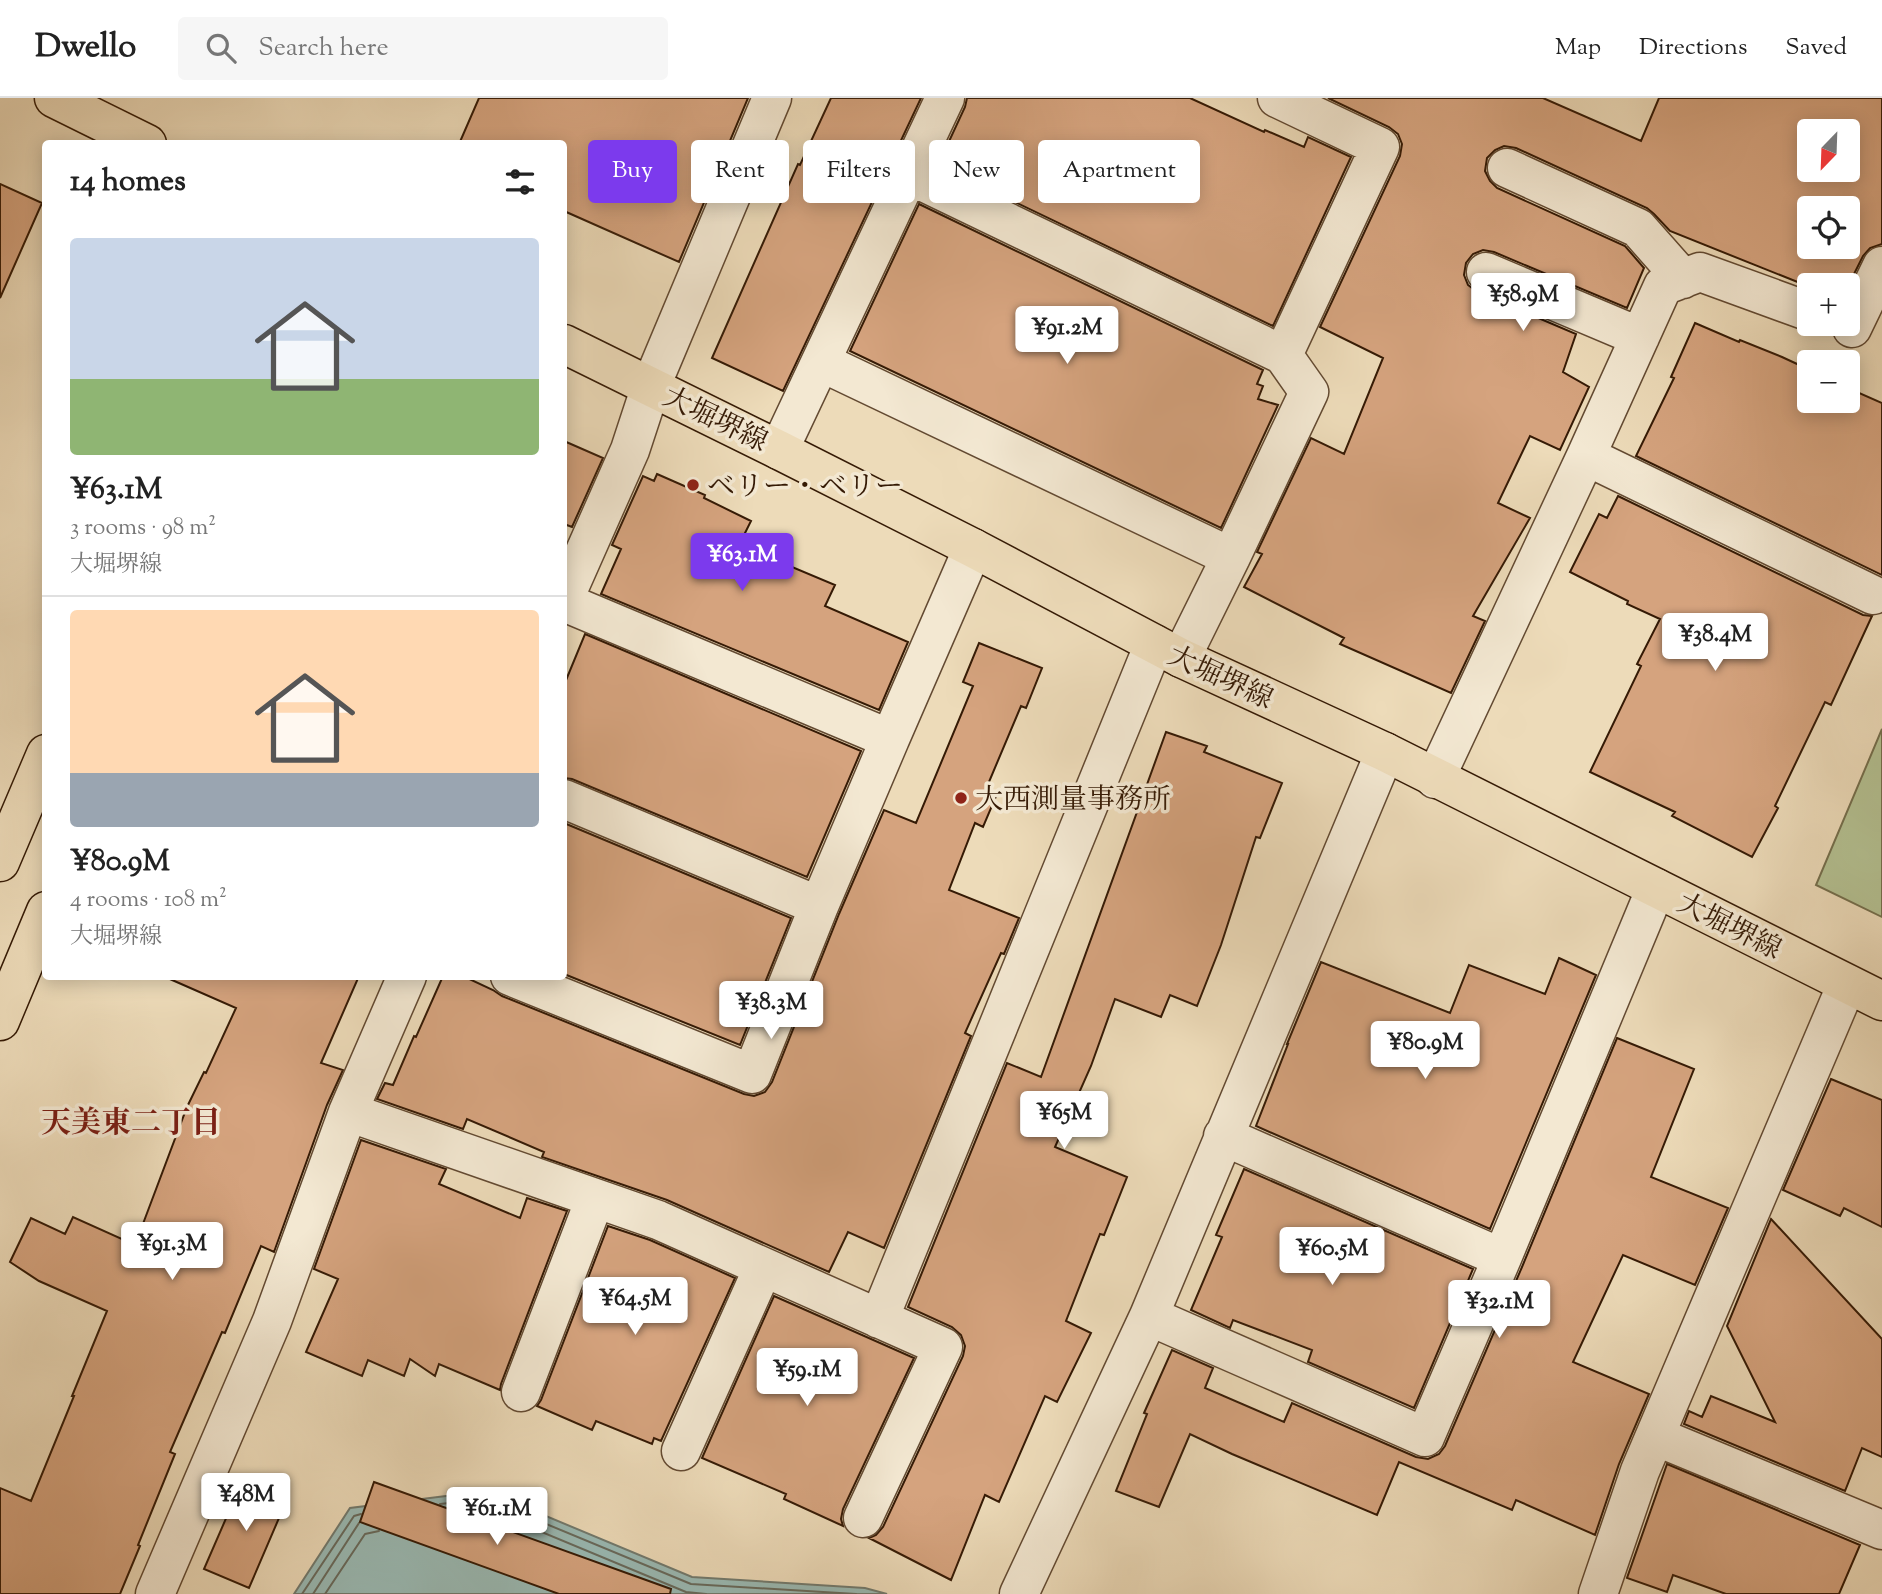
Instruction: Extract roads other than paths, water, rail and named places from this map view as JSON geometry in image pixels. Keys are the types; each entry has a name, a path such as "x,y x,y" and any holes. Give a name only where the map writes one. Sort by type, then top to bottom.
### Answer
{"main road":[{"path":"54,98 139,140"},
{"name":"大堀堺線","path":"567,345 973,548 1167,651 1385,752 1882,1001"},
{"path":"0,862 42,763"},
{"path":"0,1021 42,921"}],"street":[{"path":"915,162 945,98"},
{"path":"1277,98 1380,147 1283,355"},
{"path":"567,594 630,450 651,386 765,100"},
{"path":"1507,168 1638,228 1683,279"},
{"path":"879,1319 1167,651 1231,556 1309,393 1283,355 915,178"},
{"path":"779,450 896,203"},
{"path":"1860,326 1882,266"},
{"path":"1486,272 1640,337"},
{"path":"1435,779 1663,286 1700,272 1797,307"},
{"path":"821,362 1231,556"},
{"path":"1586,456 1873,595"},
{"path":"520,980 751,1074 818,906 973,548"},
{"path":"567,602 890,739"},
{"path":"1022,1593 1149,1316 1385,752"},
{"path":"567,800 818,906"},
{"path":"1149,1316 1425,1437 1656,888"},
{"path":"155,1594 272,1321 348,1112 405,980"},
{"path":"1598,1594 1640,1471 1847,984"},
{"path":"348,1112 658,1220 943,1347 863,1518"},
{"path":"1223,1136 1502,1258"},
{"path":"521,1392 595,1199"},
{"path":"681,1451 763,1268"},
{"path":"1655,1436 1882,1530"}],"water":[{"path":"486,1491 692,1577 865,1588 887,1594 294,1594 350,1508"}],"place":[{"name":"ベリー・ベリー","path":"693,485"},
{"name":"大西測量事務所","path":"961,798"}],"district":[{"name":"天美東二丁目","path":"131,1122"}]}
